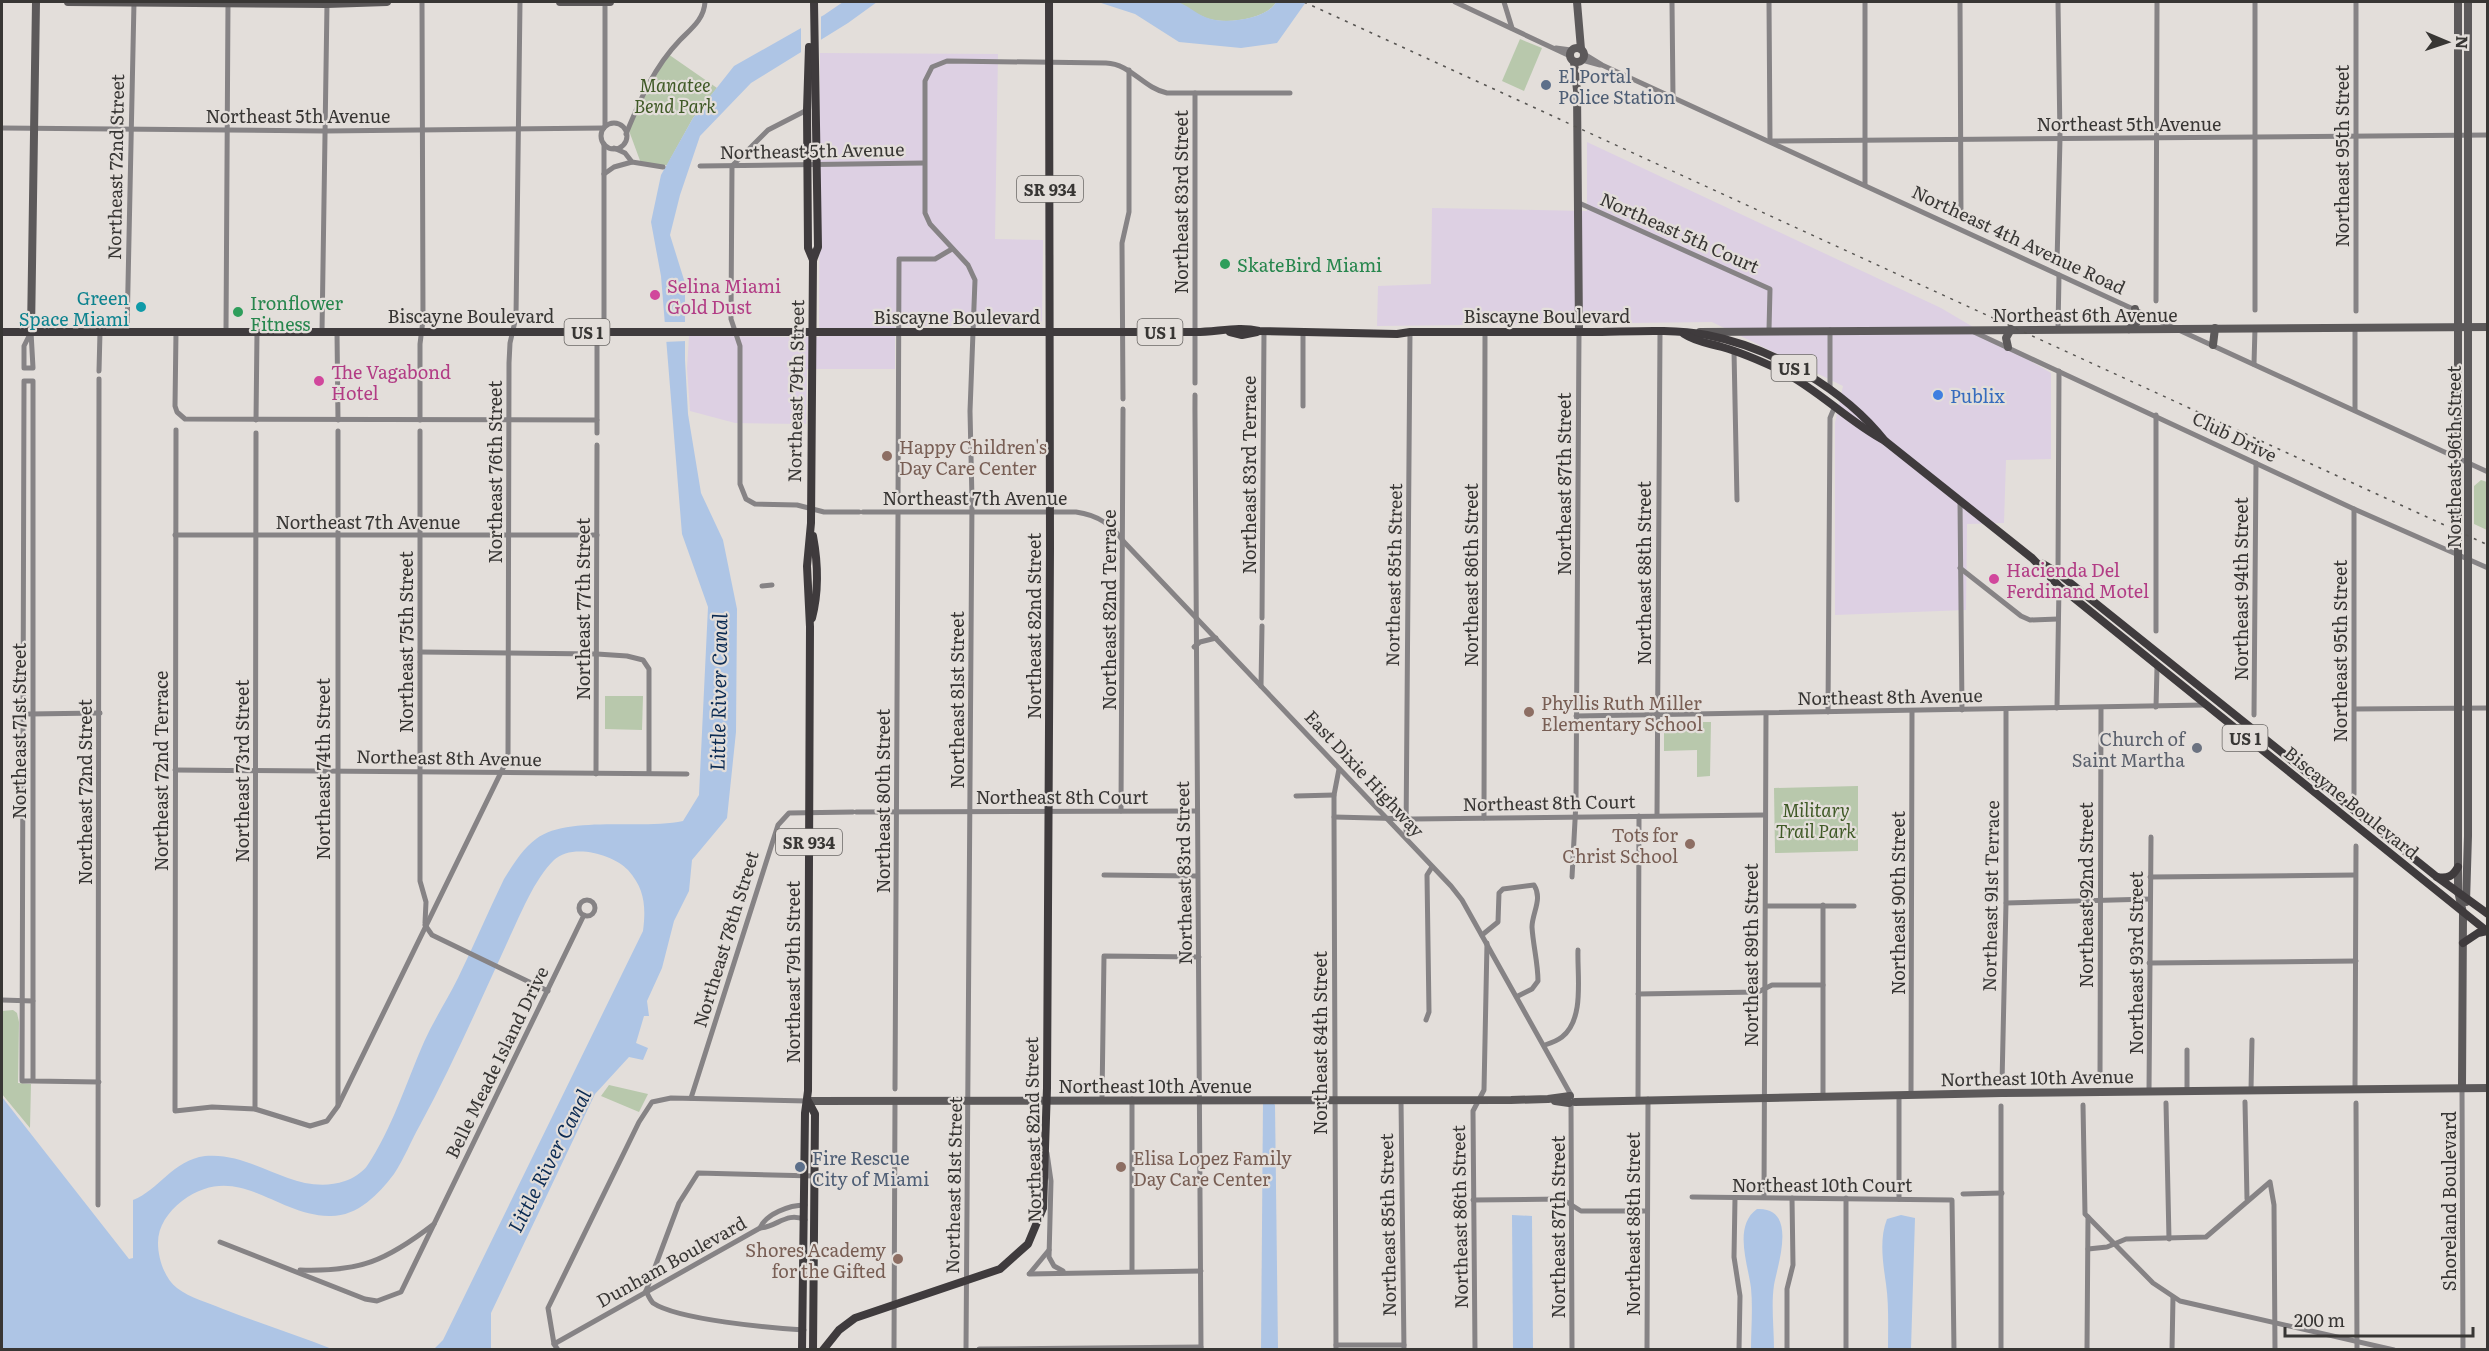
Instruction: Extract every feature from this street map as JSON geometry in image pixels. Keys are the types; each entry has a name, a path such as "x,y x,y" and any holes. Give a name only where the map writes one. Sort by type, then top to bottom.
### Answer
{"main road":[{"name":"Northeast 79th Street","path":"809,2 812,20"},
{"name":"Northeast 79th Street","path":"802,1350 805,1113 808,1101 810,627 807,567 811,523 813,260 818,247 812,48 814,2"},
{"name":"Northeast 82nd Street","path":"1045,1145 1051,332 1049,2"},
{"name":"Northeast 79th Street","path":"812,48 807,110 807,165 808,248 813,260"},
{"name":"Biscayne Boulevard","path":"2,332 1229,331 1242,335 1261,331 1380,332 1397,327 1410,332 1660,332 1705,335 1751,348 1790,365 1830,391 1872,424 1886,441"},
{"name":"Biscayne Boulevard","path":"1683,334 1695,342 1734,351 1782,371 1835,406 1865,430 1886,441 2032,558 2059,586 2204,705 2487,932"},
{"name":"Biscayne Boulevard","path":"2032,558 2058,573 2437,877 2487,914"},
{"path":"2204,705 2226,706"},
{"path":"2288,772 2298,771 2311,776"},
{"path":"2437,877 2448,877 2454,874 2458,867"},
{"path":"2463,943 2478,933 2487,932"},
{"name":"Northeast 79th Street","path":"808,1101 815,1114 813,1350"},
{"name":"SR 934","path":"824,1350 846,1323 894,1303 966,1282 1008,1263 1022,1251 1033,1236 1043,1209 1045,1145"}],"street":[{"path":"31,332 24,346 24,368 33,368 31,332 36,2"},
{"path":"68,2 327,4 387,2"},
{"name":"Northeast 72nd Street","path":"127,332 134,2"},
{"path":"226,333 228,2"},
{"path":"420,420 422,2"},
{"name":"Northeast 76th Street","path":"338,1106 508,758 510,346 516,317 520,2"},
{"path":"560,2 610,2"},
{"path":"597,433 597,343 603,320 606,2"},
{"path":"625,153 626,134 658,68 701,19 705,2"},
{"name":"Northeast 4th Avenue Road","path":"1455,2 1770,141 2487,472"},
{"path":"1504,2 1512,28"},
{"name":"Northeast 87th Street","path":"1572,877 1575,817 1579,332 1577,2"},
{"path":"1672,2 1672,98"},
{"path":"1769,2 1770,141"},
{"path":"1865,2 1865,185"},
{"path":"1960,2 1961,218"},
{"path":"2057,264 2060,138 2058,2"},
{"path":"2156,301 2157,2"},
{"path":"2255,2 2255,310"},
{"name":"Northeast 95th Street","path":"2356,2 2356,311"},
{"name":"Northeast 96th Street","path":"2458,2 2458,135 2468,463 2468,560 2458,867 2458,891 2463,913 2462,1088"},
{"name":"Northeast 96th Street","path":"2463,913 2467,897 2458,459 2468,135 2468,2"},
{"path":"322,332 327,4"},
{"name":"Northeast 81st Street","path":"966,1350 972,394 975,280 970,268 926,218 924,87 930,69 947,61 1050,62"},
{"path":"1050,62 1114,64 1129,70 1158,90 1195,93 1290,93"},
{"path":"1123,399 1122,243 1130,212 1129,70"},
{"name":"Northeast 83rd Street","path":"1195,93 1195,384"},
{"path":"736,332 731,319 732,166 768,130 807,110"},
{"path":"605,116 626,134"},
{"path":"604,127 633,118"},
{"name":"Northeast 5th Avenue","path":"2,128 325,131 594,129 604,127"},
{"path":"594,129 603,141 625,153 632,162"},
{"name":"Northeast 5th Avenue","path":"1770,141 2487,135"},
{"path":"604,156 625,141"},
{"path":"604,174 614,167 632,162 663,167"},
{"name":"Northeast 5th Avenue","path":"700,166 924,163"},
{"name":"Northeast 5th Court","path":"1579,203 1770,289 1769,330"},
{"path":"898,502 899,259 935,259 952,249"},
{"path":"2058,329 2059,275"},
{"path":"2129,329 2137,322 2135,309"},
{"path":"2355,327 2355,410"},
{"name":"Northeast 6th Avenue","path":"1683,334 1727,330 2487,327"},
{"path":"2213,345 2215,328"},
{"path":"2254,364 2255,328"},
{"path":"2008,347 2006,338 2011,329"},
{"path":"1830,330 1830,391"},
{"name":"Club Drive","path":"1970,330 2354,509 2487,568"},
{"name":"Northeast 83rd Terrace","path":"1261,331 1262,618"},
{"path":"99,371 100,332"},
{"path":"176,332 175,406 180,416 190,420 597,420"},
{"path":"256,420 258,332"},
{"path":"338,332 338,420"},
{"name":"Northeast 7th Avenue","path":"736,332 740,346 740,484 746,499 755,504 797,505 824,512 1086,514"},
{"path":"1303,332 1303,406"},
{"name":"Northeast 85th Street","path":"1407,839 1405,819 1410,332"},
{"name":"Northeast 86th Street","path":"1484,818 1485,332"},
{"name":"Northeast 88th Street","path":"1657,815 1660,332"},
{"path":"1734,351 1737,500"},
{"path":"2058,371 2058,573"},
{"name":"Northeast 72nd Street","path":"98,1205 99,379"},
{"name":"Northeast 71st Street","path":"24,381 33,381 32,714 33,1081 22,1081 24,381"},
{"name":"Northeast 83rd Street","path":"1195,395 1193,614 1199,957 1201,1348"},
{"path":"1828,712 1830,418 1835,406"},
{"name":"Northeast 82nd Terrace","path":"1121,812 1123,409"},
{"path":"2156,415 2156,631"},
{"name":"Northeast 72nd Terrace","path":"176,430 175,1111 212,1107 255,1109"},
{"name":"Northeast 74th Street","path":"338,431 338,1106"},
{"name":"Northeast 75th Street","path":"420,431 420,881 426,902 425,925"},
{"name":"Northeast 73rd Street","path":"255,1109 256,433"},
{"name":"Northeast 77th Street","path":"596,774 597,445"},
{"name":"Northeast 94th Street","path":"2254,715 2256,463"},
{"path":"1960,501 1962,710"},
{"name":"Northeast 95th Street","path":"2354,509 2354,794"},
{"name":"Northeast 80th Street","path":"895,1089 898,513"},
{"name":"East Dixie Highway","path":"1086,514 1114,528 1124,542 1407,839 1462,900 1518,996 1572,1099"},
{"name":"Northeast 7th Avenue","path":"175,535 597,535"},
{"path":"1960,568 2020,616 2030,620 2058,619"},
{"path":"762,586 772,585"},
{"path":"2057,708 2059,586"},
{"path":"1261,686 1262,626"},
{"path":"1194,647 1200,642 1215,638"},
{"path":"420,652 597,654 627,656 643,660 649,669 649,773"},
{"path":"2156,707 2157,666"},
{"name":"Northeast 8th Avenue","path":"1576,716 2204,705"},
{"name":"Northeast 92nd Street","path":"2100,1082 2101,708"},
{"path":"2355,709 2487,708"},
{"name":"Northeast 91st Terrace","path":"2002,1083 2006,903 2006,709"},
{"name":"Northeast 90th Street","path":"1911,1094 1912,711"},
{"path":"24,714 100,713"},
{"name":"Northeast 89th Street","path":"1764,1196 1766,714"},
{"name":"Northeast 84th Street","path":"1336,1347 1334,795 1339,769"},
{"name":"Northeast 8th Avenue","path":"175,770 687,774"},
{"path":"1296,796 1334,795"},
{"name":"Northeast 8th Court","path":"809,812 1196,811"},
{"name":"Northeast 78th Street","path":"691,1098 776,829 787,814 809,812"},
{"name":"Northeast 8th Court","path":"1334,817 1405,819 1765,814"},
{"path":"1638,1099 1639,816"},
{"name":"Northeast 93rd Street","path":"2149,1091 2151,837"},
{"path":"2355,846 2355,1089"},
{"path":"1426,1020 1429,1012 1427,875 1432,867"},
{"path":"1104,875 1196,876"},
{"path":"2150,878 2355,875"},
{"path":"1482,935 1498,922 1499,893 1503,889 1534,885 1537,890 1537,912 1532,925 1538,981 1532,989 1518,996"},
{"path":"2006,903 2150,899"},
{"path":"1766,906 1823,904 1854,906"},
{"path":"1823,904 1823,1096"},
{"name":"Belle Meade Island Drive","path":"220,1242 365,1299 377,1301 401,1292 584,915"},
{"path":"425,925 432,935 548,991"},
{"name":"Northeast 86th Street","path":"1475,1350 1473,1111 1484,1090 1487,944"},
{"path":"1545,1045 1562,1037 1573,1020 1577,1006 1578,950"},
{"path":"1102,1099 1104,956 1199,957"},
{"path":"2149,963 2356,961"},
{"path":"1638,994 1758,992 1772,985 1823,985"},
{"path":"2,1000 33,1001"},
{"path":"2251,1090 2252,1040"},
{"path":"2187,1050 2187,1091"},
{"path":"33,1081 99,1082"},
{"name":"Shoreland Boulevard","path":"2462,1088 2463,1350"},
{"name":"Northeast 10th Avenue","path":"554,1344 548,1308 639,1122 652,1102 691,1098 808,1101 1587,1100 2487,1088"},
{"path":"1899,1095 1899,1199"},
{"path":"1132,1099 1132,1271"},
{"name":"Northeast 87th Street","path":"1572,1099 1572,1350"},
{"name":"Northeast 88th Street","path":"1647,1350 1648,1099"},
{"path":"894,1350 895,1100"},
{"name":"Northeast 85th Street","path":"1401,1100 1404,1347"},
{"path":"2245,1102 2247,1199"},
{"path":"2166,1103 2169,1239"},
{"path":"2356,1103 2357,1350"},
{"path":"2083,1105 2085,1214 2152,1283 2173,1297 2206,1309 2394,1350"},
{"path":"255,1109 310,1126 327,1121 338,1106"},
{"path":"2001,1106 2001,1350"},
{"name":"Northeast 82nd Street","path":"1045,1145 1050,1163 1049,1249 1052,1264 1067,1272"},
{"path":"804,1330 757,1327 667,1310 651,1301 646,1291 679,1203 698,1173 815,1176"},
{"path":"2088,1249 2107,1247 2126,1239 2206,1238 2247,1199 2270,1182 2274,1193 2276,1350"},
{"path":"1963,1194 2002,1193"},
{"name":"Northeast 10th Court","path":"1692,1197 1764,1196 1952,1200 1954,1350"},
{"path":"1735,1198 1734,1257 1740,1296 1739,1350"},
{"path":"1787,1350 1787,1289 1792,1265 1792,1198"},
{"path":"1846,1198 1846,1350"},
{"path":"1473,1200 1562,1199 1581,1211 1647,1210"},
{"path":"760,1228 762,1223 788,1206 805,1204"},
{"name":"Dunham Boulevard","path":"554,1344 760,1228 768,1228 789,1216 804,1220"},
{"path":"2087,1350 2088,1217"},
{"name":"Belle Meade Island Drive","path":"295,1270 343,1269 373,1262 389,1256 435,1222"},
{"name":"Northeast 82nd Street","path":"1049,1249 1041,1263 1029,1274 1067,1272"},
{"path":"1067,1272 1201,1270"},
{"path":"2172,1350 2173,1297"},
{"path":"554,1344 558,1350"},
{"path":"1336,1347 1404,1347"},
{"path":"979,1349 1201,1348"}],"shaded area":[{"path":"820,53 998,54 995,239 1043,240 1042,326 895,326 895,369 807,369 806,424 735,423 690,411 687,368 689,336 819,337"},
{"path":"1587,142 1941,308 2051,373 2051,459 2006,460 2004,523 1967,524 1966,610 1835,615 1835,423 1843,386 1712,322 1377,326 1378,286 1431,284 1432,208 1587,211"}],"green space":[{"path":"1176,2 1276,2 1264,13 1255,17 1223,21 1198,15"},
{"path":"1520,39 1542,48 1524,91 1502,81"},
{"name":"Manatee Bend Park","path":"668,54 717,88 693,118 667,165 642,166 628,128"},
{"path":"2481,480 2487,482 2487,530 2474,524 2474,486"},
{"path":"605,696 643,696 642,730 605,729"},
{"path":"1671,722 1711,722 1710,776 1697,777 1697,750 1664,751 1664,729"},
{"name":"Military Trail Park","path":"1858,786 1858,851 1775,853 1774,788"},
{"path":"13,1010 17,1013 19,1022 18,1083 31,1084 30,1128 2,1094 2,1011"},
{"path":"609,1085 648,1094 639,1112 601,1096"}],"water":[{"name":"Little River Canal","path":"843,2 877,2 848,23 751,83 700,136 680,195 670,235 685,283 688,414 701,493 723,540 737,609 736,732 727,818 692,860 689,891 674,921 662,968 647,1001 649,1016 644,1016 636,1043 648,1048 643,1060 629,1057 595,1094 491,1313 491,1349 434,1349 443,1340 643,931 643,899 638,884 621,864 603,855 581,851 562,855 554,860 540,877 454,1058 404,1156 394,1174 374,1197 349,1213 329,1216 309,1213 239,1187 221,1186 202,1190 182,1201 172,1210 162,1225 158,1237 159,1256 166,1274 177,1288 200,1300 332,1349 2,1349 2,1097 129,1259 133,1258 133,1200 151,1189 175,1169 194,1159 205,1156 223,1156 309,1184 327,1185 348,1180 365,1168 376,1152 424,1042 458,978 504,879 526,848 536,839 567,827 683,821 699,795 708,607 682,534 661,276 651,222 661,175 693,118 734,66"},
{"path":"1098,2 1177,2 1205,17 1233,21 1264,13 1276,2 1306,2 1277,43 1241,48 1179,42 1135,14"},
{"path":"1263,1101 1273,1102 1275,1105 1278,1349 1261,1350"},
{"path":"1757,1209 1770,1211 1778,1217 1781,1226 1781,1251 1773,1293 1774,1349 1751,1349 1752,1296 1745,1257 1744,1235 1750,1216"},
{"path":"1512,1215 1532,1216 1533,1349 1513,1349"},
{"path":"1901,1215 1915,1218 1911,1349 1888,1349 1888,1308 1882,1243 1887,1219"}],"pier":[{"path":"821,14 821,42 801,53 801,26"},
{"path":"663,322 687,322 687,341 663,342"}],"railway":[{"path":"1304,2 2488,545"}],"place":[{"name":"El Portal Police Station","path":"1546,85"},
{"name":"SkateBird Miami","path":"1225,264"},
{"name":"Selina Miami Gold Dust","path":"655,295"},
{"name":"Green Space Miami","path":"141,307"},
{"name":"Ironflower Fitness","path":"238,312"},
{"name":"The Vagabond Hotel","path":"319,381"},
{"name":"Publix","path":"1938,395"},
{"name":"Happy Children's Day Care Center","path":"887,456"},
{"name":"Hacienda Del Ferdinand Motel","path":"1994,579"},
{"name":"Phyllis Ruth Miller Elementary School","path":"1529,712"},
{"name":"Church of Saint Martha","path":"2197,748"},
{"name":"Tots for Christ School","path":"1690,844"},
{"name":"Fire Rescue City of Miami","path":"800,1167"},
{"name":"Elisa Lopez Family Day Care Center","path":"1121,1167"},
{"name":"Shores Academy for the Gifted","path":"898,1259"}]}
